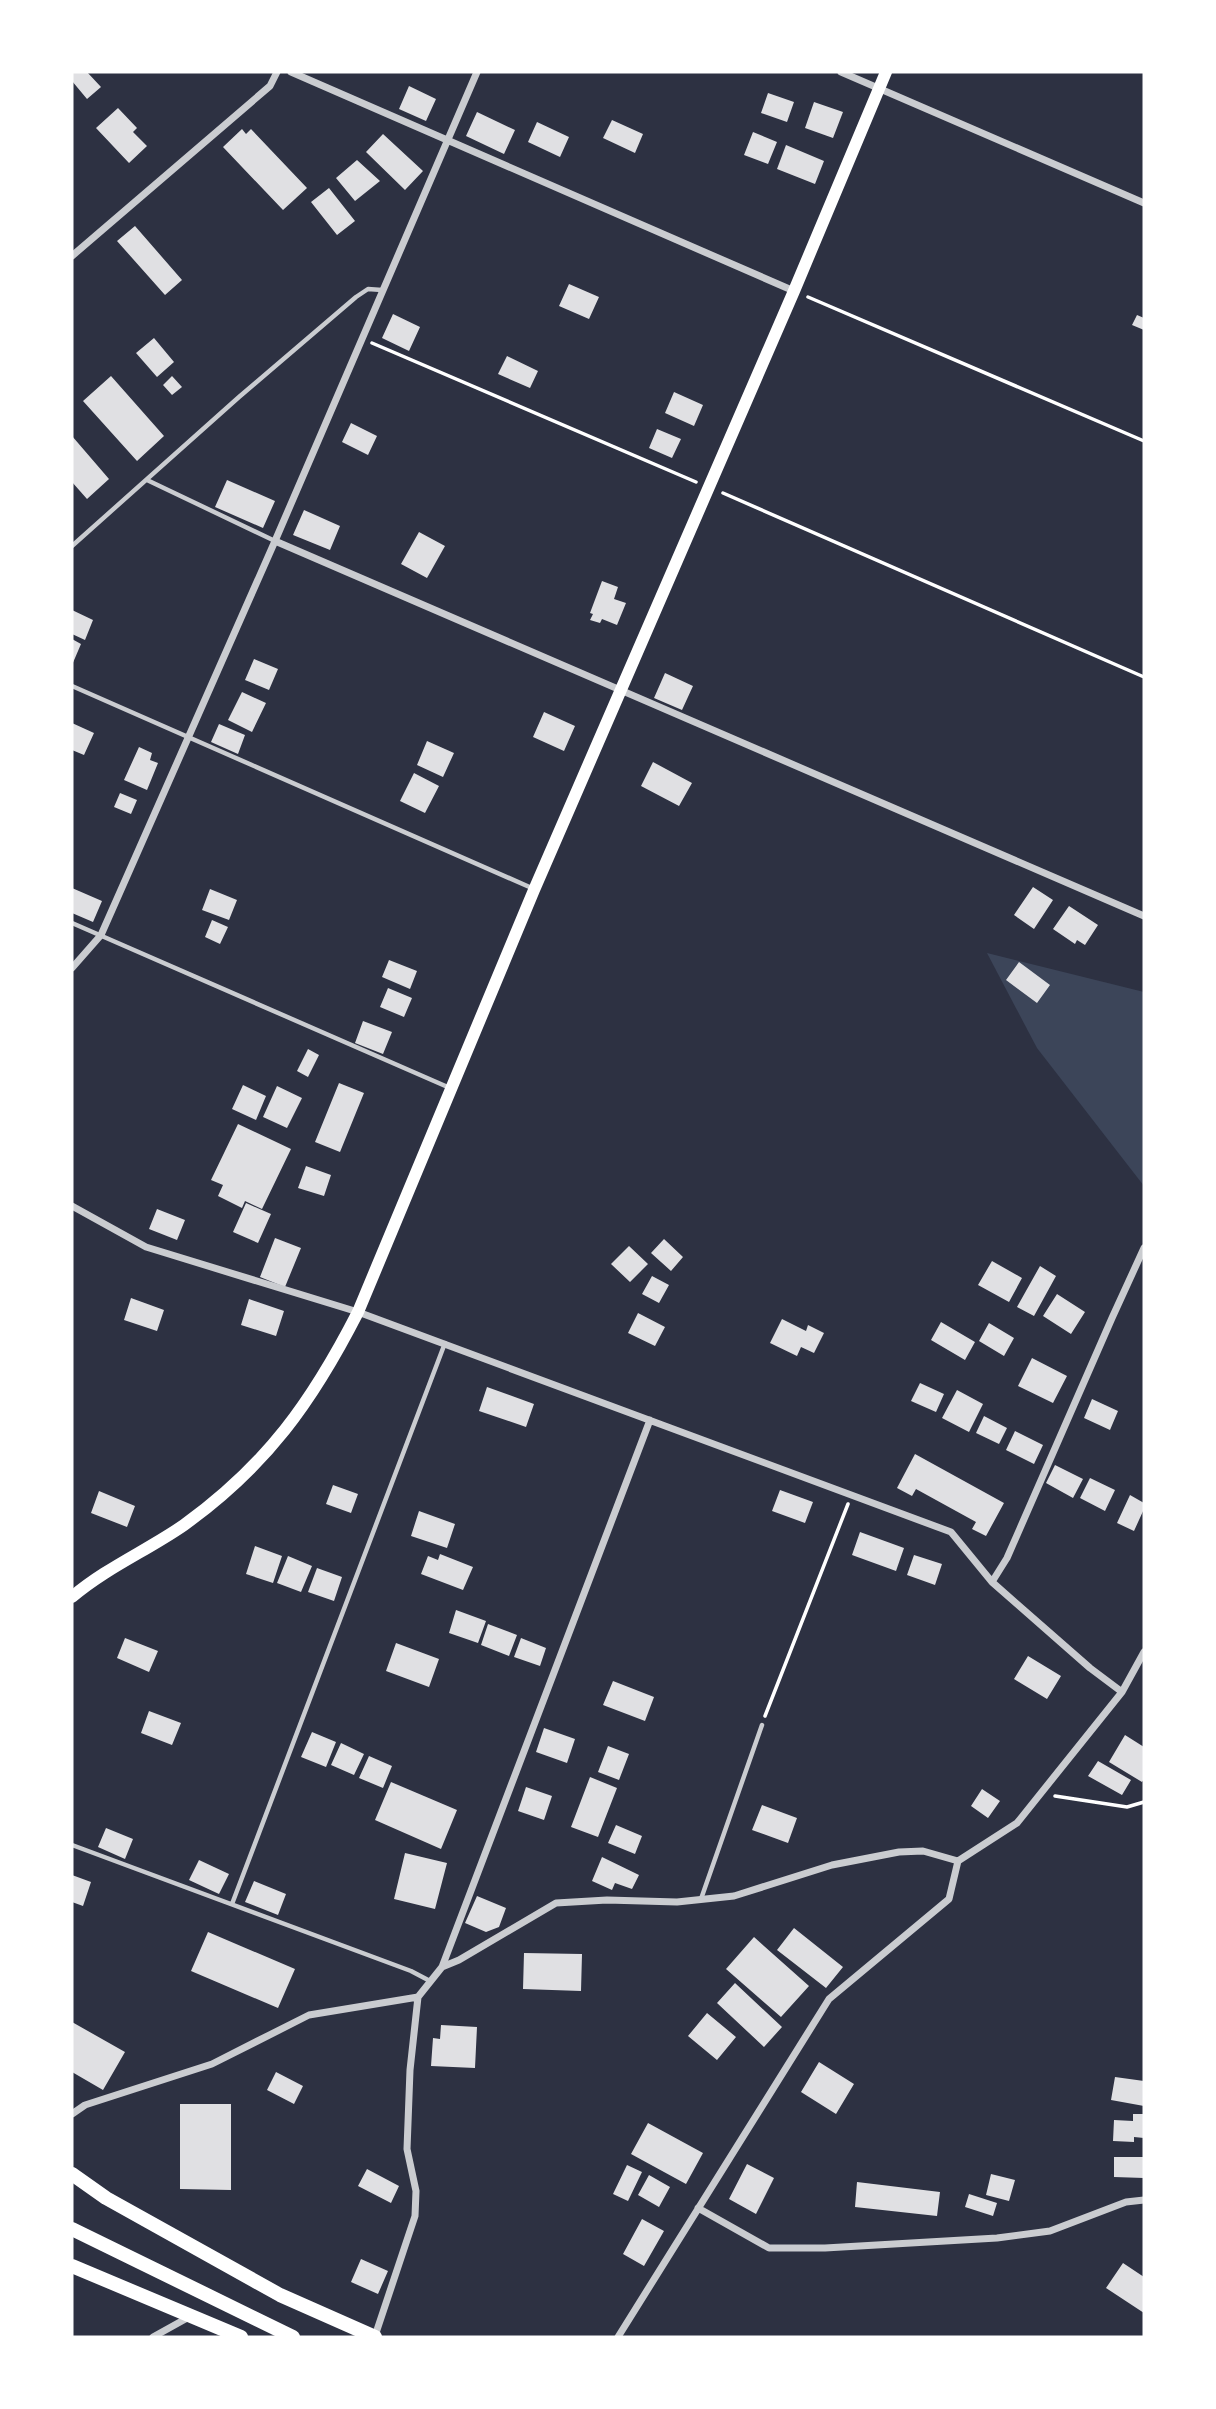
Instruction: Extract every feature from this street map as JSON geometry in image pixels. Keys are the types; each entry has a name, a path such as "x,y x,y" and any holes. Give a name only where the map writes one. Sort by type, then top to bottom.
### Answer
{"highway":[{"path":"72,2174 106,2198 280,2295 375,2337"},
{"path":"72,2229 293,2337"},
{"path":"72,2266 242,2337"}],"main road":[{"path":"72,1597 183,1525 225,1493 264,1456 299,1414 332,1364 358,1312 534,890 886,72"}],"street":[{"path":"72,256 270,86 277,72"},
{"path":"291,72 794,291"},
{"path":"72,968 100,935 275,541 477,72"},
{"path":"841,72 1144,203"},
{"path":"275,541 1144,916"},
{"path":"72,1206 146,1247 358,1312 951,1532 992,1582 1090,1668 1122,1692"},
{"path":"992,1582 1007,1558 1144,1248"},
{"path":"375,2337 415,2216 416,2191 407,2149 410,2070 418,1997 442,1967 650,1420"},
{"path":"618,2337 829,1999 949,1899 958,1861 1017,1823 1122,1692 1144,1653"},
{"path":"442,1967 459,1961 556,1903 607,1900 677,1902 734,1896 832,1865 899,1852 923,1852 958,1861"},
{"path":"72,2114 85,2105 212,2064 309,2015 418,1997"},
{"path":"698,2208 769,2248 825,2248 997,2238 1050,2231 1126,2202 1144,2200"},
{"path":"153,2337 191,2316"}],"lane":[{"path":"72,546 356,297 368,289 382,290"},
{"path":"147,480 275,541"},
{"path":"72,686 534,890"},
{"path":"72,923 451,1088"},
{"path":"232,1904 445,1343"},
{"path":"701,1899 762,1725"},
{"path":"72,1845 411,1971 430,1981"}],"path":[{"path":"794,291 1144,441"},
{"path":"361,338 1144,677"},
{"path":"762,1725 851,1496"},
{"path":"1039,1793 1127,1807 1144,1802"}],"shaded area":[{"path":"987,953 1144,992 1144,1186 1037,1048"}],"building":[{"path":"73,72 87,72 101,87 87,99 72,81"},
{"path":"409,86 436,99 426,121 399,109"},
{"path":"768,93 794,102 787,122 761,113"},
{"path":"814,102 843,112 833,138 805,128"},
{"path":"118,108 137,128 133,132 147,146 129,163 96,128"},
{"path":"477,112 515,130 504,154 466,136"},
{"path":"612,120 643,134 635,153 603,138"},
{"path":"537,122 569,137 560,157 528,142"},
{"path":"242,129 246,134 251,129 307,188 283,210 223,147"},
{"path":"753,132 777,142 768,164 744,155"},
{"path":"383,134 423,171 405,190 366,152"},
{"path":"786,145 824,161 815,184 777,169"},
{"path":"357,160 380,181 355,201 336,178"},
{"path":"329,188 355,221 337,235 311,202"},
{"path":"135,226 182,280 165,295 117,241"},
{"path":"569,284 599,297 589,319 559,306"},
{"path":"393,314 420,327 409,351 382,338"},
{"path":"1137,315 1144,318 1144,330 1132,325"},
{"path":"154,338 174,362 157,377 136,353"},
{"path":"507,356 538,371 530,388 498,374"},
{"path":"111,376 164,436 137,461 83,401"},
{"path":"172,376 182,387 172,395 163,385"},
{"path":"674,392 703,405 694,426 665,413"},
{"path":"351,423 377,436 368,455 342,442"},
{"path":"657,429 681,439 672,458 649,448"},
{"path":"72,436 109,479 87,499 72,482"},
{"path":"227,480 275,501 263,528 215,507"},
{"path":"304,510 340,526 330,550 293,535"},
{"path":"419,532 445,546 427,578 401,564"},
{"path":"602,581 618,587 614,599 626,603 617,625 602,619 600,623 590,620"},
{"path":"72,610 93,620 85,640 72,634"},
{"path":"72,639 81,644 72,665"},
{"path":"254,659 278,669 269,690 245,680"},
{"path":"665,673 693,686 682,710 654,698"},
{"path":"242,692 266,703 252,732 228,720"},
{"path":"544,712 575,726 564,751 533,737"},
{"path":"72,723 94,733 84,755 72,750"},
{"path":"219,724 245,735 238,754 211,742"},
{"path":"427,741 454,753 443,777 417,765"},
{"path":"139,747 152,753 150,760 158,763 147,790 124,780"},
{"path":"653,762 692,783 679,806 641,786"},
{"path":"414,773 439,786 425,813 400,801"},
{"path":"120,793 137,800 131,814 114,807"},
{"path":"1033,887 1053,900 1034,929 1014,915"},
{"path":"72,888 102,901 93,922 72,913"},
{"path":"210,889 237,900 229,920 202,910"},
{"path":"1069,906 1098,925 1085,945 1077,940 1075,944 1053,929"},
{"path":"212,920 228,927 220,944 205,937"},
{"path":"389,960 417,971 410,989 382,977"},
{"path":"1019,962 1050,985 1037,1003 1006,980"},
{"path":"388,988 412,998 404,1017 380,1007"},
{"path":"363,1021 392,1032 383,1054 355,1043"},
{"path":"308,1049 319,1055 308,1077 297,1071"},
{"path":"339,1083 364,1093 340,1152 315,1142"},
{"path":"243,1085 266,1096 256,1120 232,1109"},
{"path":"277,1086 302,1098 287,1128 263,1117"},
{"path":"238,1124 291,1149 262,1209 245,1201 242,1208 218,1196 223,1185 211,1180"},
{"path":"306,1166 331,1175 324,1196 298,1188"},
{"path":"246,1203 271,1214 258,1243 233,1232"},
{"path":"157,1209 185,1220 177,1240 149,1229"},
{"path":"275,1238 301,1248 285,1287 260,1277"},
{"path":"664,1239 683,1257 671,1271 651,1253"},
{"path":"629,1246 648,1264 630,1282 611,1264"},
{"path":"992,1261 1022,1278 1009,1302 978,1285"},
{"path":"1040,1266 1056,1276 1034,1316 1017,1307"},
{"path":"652,1276 669,1285 659,1303 642,1294"},
{"path":"1057,1294 1085,1312 1071,1334 1043,1316"},
{"path":"131,1298 164,1310 157,1331 124,1320"},
{"path":"249,1299 284,1311 276,1336 241,1325"},
{"path":"638,1313 665,1327 655,1346 628,1333"},
{"path":"782,1319 806,1331 808,1325 824,1333 814,1353 801,1347 797,1356 770,1343"},
{"path":"941,1322 975,1342 965,1360 931,1340"},
{"path":"989,1323 1014,1338 1004,1356 979,1341"},
{"path":"1032,1358 1067,1376 1053,1403 1018,1386"},
{"path":"920,1383 944,1394 936,1412 911,1401"},
{"path":"487,1387 534,1404 526,1427 479,1411"},
{"path":"957,1390 983,1404 969,1432 942,1418"},
{"path":"1092,1399 1118,1411 1110,1430 1084,1418"},
{"path":"984,1416 1007,1428 999,1444 976,1433"},
{"path":"1015,1431 1043,1445 1034,1464 1006,1450"},
{"path":"915,1454 1004,1503 986,1536 972,1529 976,1522 916,1489 912,1496 897,1488"},
{"path":"1055,1465 1083,1479 1073,1498 1046,1483"},
{"path":"1090,1478 1115,1490 1105,1511 1080,1498"},
{"path":"333,1485 358,1494 351,1513 326,1504"},
{"path":"780,1490 813,1502 805,1523 772,1511"},
{"path":"99,1491 135,1506 127,1527 91,1513"},
{"path":"1130,1495 1144,1503 1134,1531 1117,1523"},
{"path":"419,1511 455,1524 447,1548 411,1536"},
{"path":"860,1532 904,1548 896,1571 852,1555"},
{"path":"255,1546 282,1556 273,1583 246,1574"},
{"path":"440,1554 473,1567 463,1590 421,1574 428,1556 438,1560"},
{"path":"914,1555 942,1564 935,1585 907,1575"},
{"path":"288,1556 312,1566 301,1592 277,1583"},
{"path":"317,1568 342,1577 334,1601 308,1592"},
{"path":"456,1610 486,1621 478,1643 449,1633"},
{"path":"488,1624 517,1635 509,1656 481,1645"},
{"path":"125,1638 158,1651 149,1672 117,1658"},
{"path":"521,1638 546,1648 540,1666 514,1657"},
{"path":"396,1643 439,1659 429,1687 386,1671"},
{"path":"1028,1656 1061,1676 1047,1699 1014,1679"},
{"path":"613,1681 654,1697 645,1721 603,1705"},
{"path":"149,1711 181,1723 172,1745 141,1733"},
{"path":"544,1728 575,1739 567,1763 536,1752"},
{"path":"312,1732 336,1742 326,1767 301,1757"},
{"path":"1125,1735 1144,1747 1142,1782 1109,1762"},
{"path":"341,1743 364,1754 354,1775 331,1765"},
{"path":"608,1746 629,1754 619,1780 598,1772"},
{"path":"369,1756 392,1766 383,1788 359,1778"},
{"path":"1098,1761 1131,1780 1122,1795 1088,1776"},
{"path":"590,1777 617,1788 598,1837 571,1827"},
{"path":"391,1782 457,1810 441,1849 375,1820"},
{"path":"526,1787 552,1796 544,1820 518,1811"},
{"path":"982,1789 1000,1801 988,1818 971,1806"},
{"path":"762,1805 797,1818 788,1843 752,1830"},
{"path":"616,1825 642,1836 635,1854 608,1843"},
{"path":"106,1828 133,1839 125,1859 98,1847"},
{"path":"405,1853 447,1863 435,1909 394,1899"},
{"path":"602,1857 639,1875 632,1889 615,1883 612,1890 592,1881"},
{"path":"199,1860 229,1874 219,1894 189,1880"},
{"path":"72,1875 91,1882 83,1906 72,1902"},
{"path":"254,1881 286,1894 278,1915 245,1902"},
{"path":"477,1896 506,1908 499,1927 486,1932 465,1923"},
{"path":"794,1928 843,1967 826,1988 777,1950"},
{"path":"208,1932 295,1969 278,2008 191,1971"},
{"path":"754,1937 809,1986 781,2017 726,1969"},
{"path":"524,1953 582,1954 581,1991 523,1989"},
{"path":"735,1983 782,2027 764,2047 717,2003"},
{"path":"707,2013 736,2037 717,2060 688,2036"},
{"path":"72,2022 125,2052 103,2090 72,2072"},
{"path":"441,2025 477,2027 475,2068 431,2066 433,2038 440,2039"},
{"path":"819,2062 854,2084 836,2114 801,2092"},
{"path":"276,2072 303,2086 294,2104 267,2090"},
{"path":"1115,2077 1144,2081 1144,2106 1111,2100"},
{"path":"180,2104 231,2104 231,2190 180,2189"},
{"path":"1133,2114 1144,2114 1144,2138 1134,2137 1134,2142 1113,2141 1114,2120 1133,2121"},
{"path":"648,2123 703,2153 686,2184 631,2154"},
{"path":"1114,2157 1144,2157 1144,2178 1114,2177"},
{"path":"747,2164 774,2178 756,2214 729,2199"},
{"path":"627,2165 642,2172 628,2201 613,2194"},
{"path":"367,2169 399,2186 391,2203 358,2186"},
{"path":"991,2174 1015,2180 1009,2201 986,2195"},
{"path":"649,2175 670,2187 659,2207 638,2195"},
{"path":"857,2182 940,2192 937,2216 855,2207"},
{"path":"969,2194 997,2203 993,2216 965,2207"},
{"path":"642,2219 664,2231 644,2266 623,2254"},
{"path":"361,2259 388,2271 378,2294 351,2282"},
{"path":"1123,2263 1144,2277 1144,2313 1106,2288"}]}
